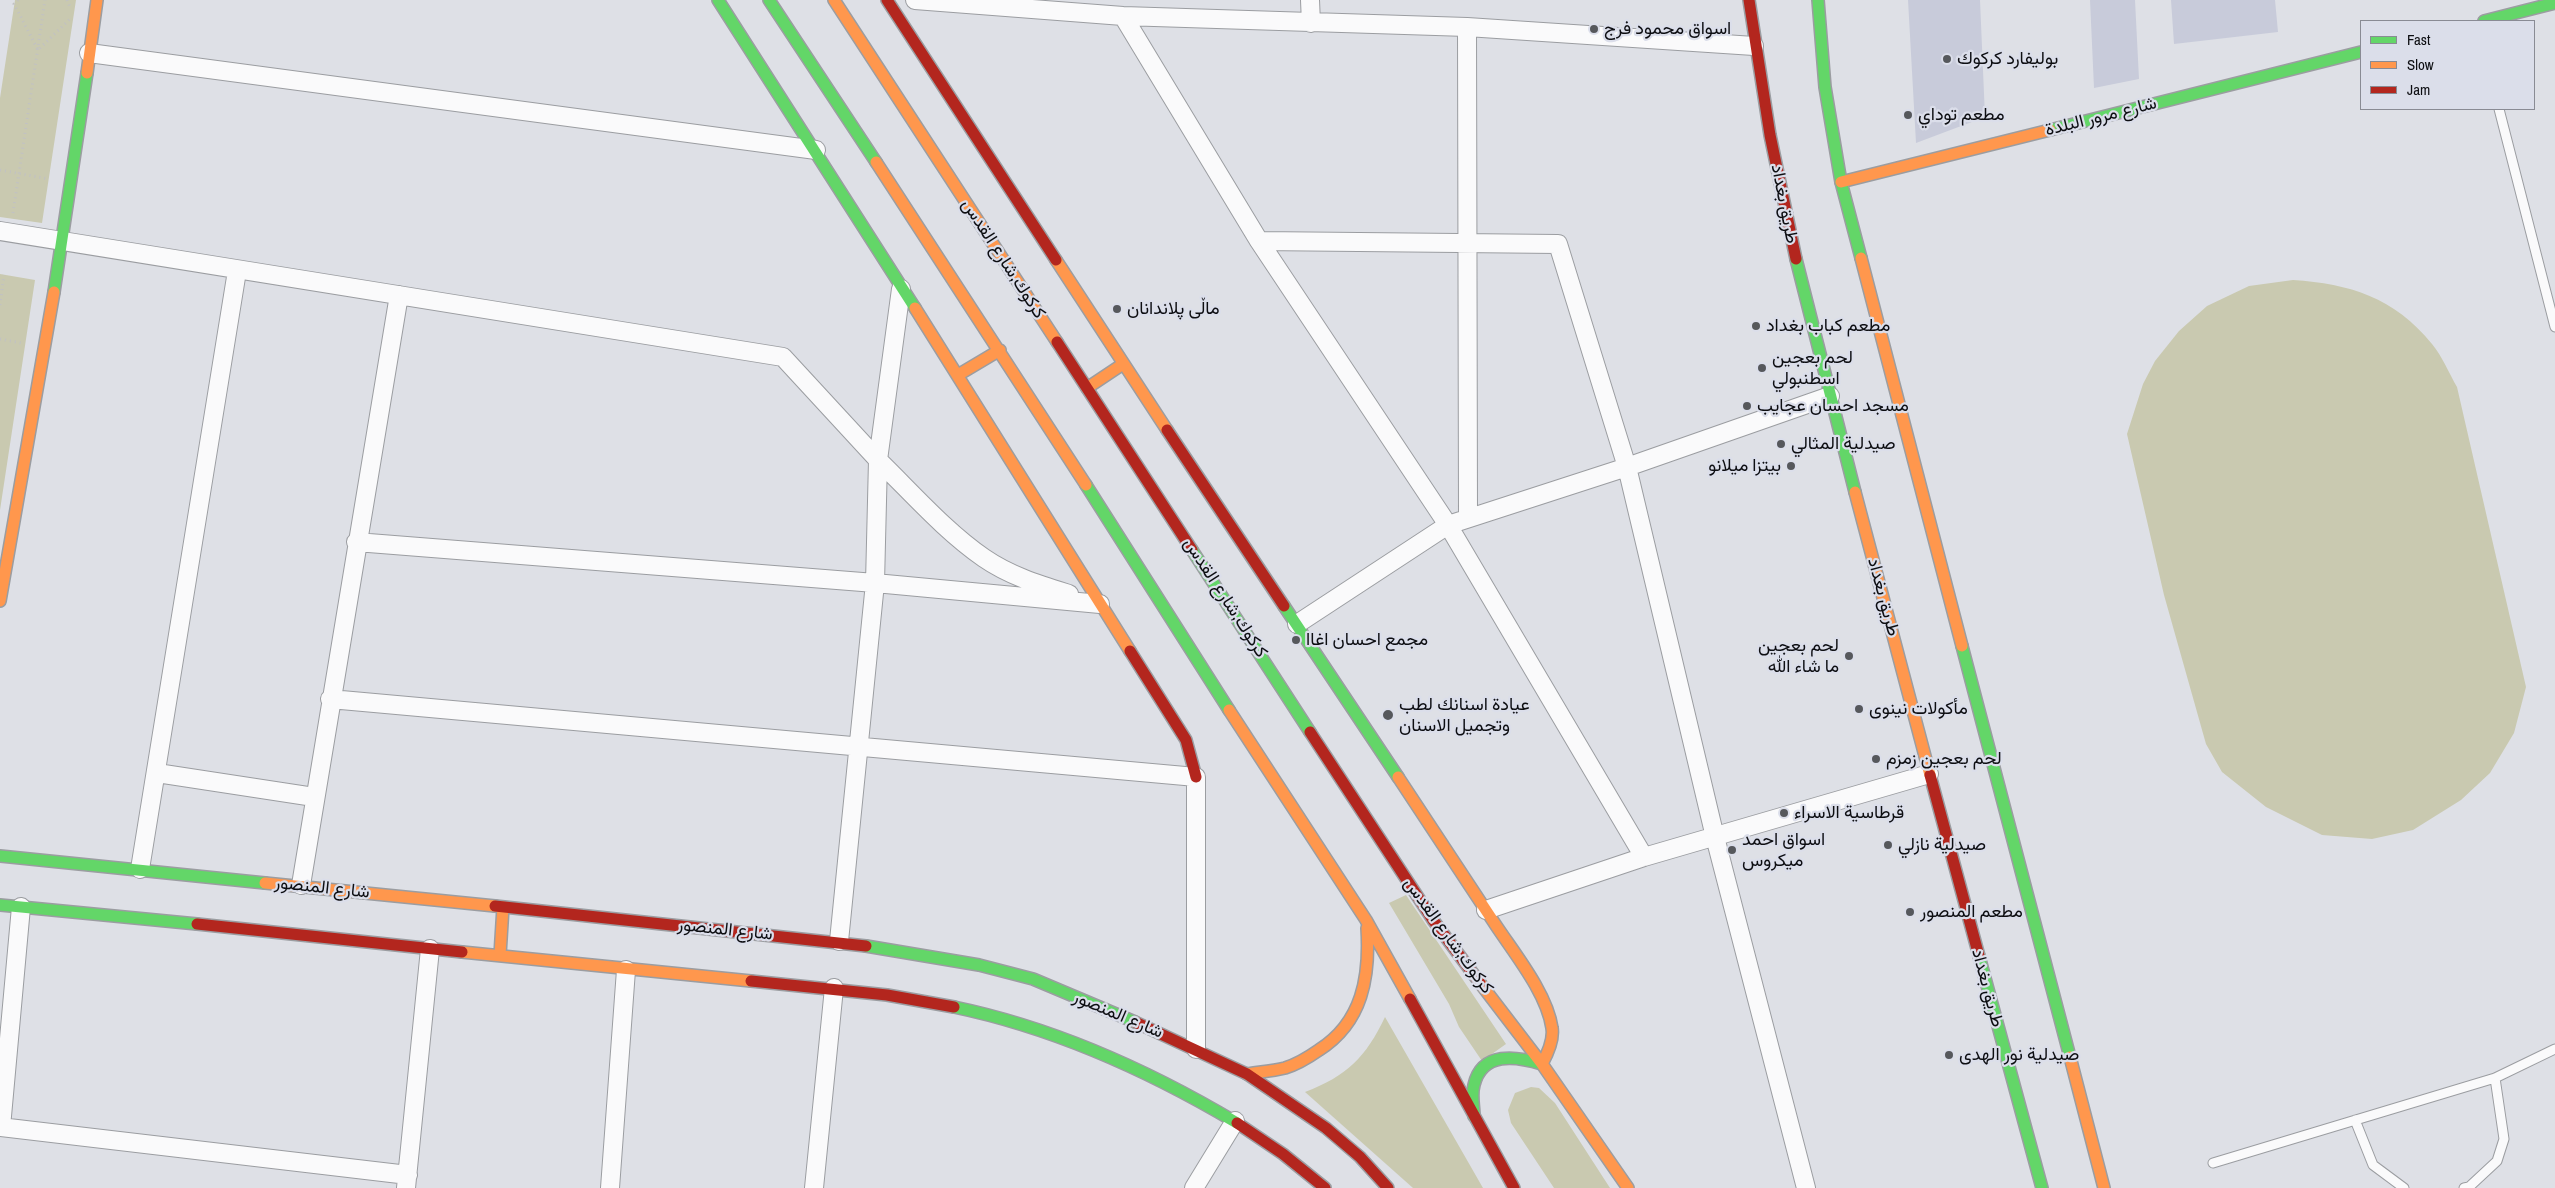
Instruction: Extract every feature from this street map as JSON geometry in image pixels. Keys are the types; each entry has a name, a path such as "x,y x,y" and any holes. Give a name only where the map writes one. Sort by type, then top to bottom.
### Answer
{"main road":[{"path":"0,601 62,242 97,0"},
{"path":"718,0 816,150 901,289 958,375 1186,740 1196,777"},
{"path":"769,0 1000,350 1280,789 1366,920 1514,1188"},
{"name":"كركوك,شارع القدس","path":"834,0 1434,920 1542,1064 1628,1188"},
{"path":"887,0 1123,364 1298,624 1486,910 1549,1013 1551,1040 1542,1064 1524,1058 1507,1056 1491,1060 1482,1069 1474,1085 1474,1116"},
{"name":"طريق بغداد","path":"1749,0 1754,46 1786,222 1930,774 2042,1188"},
{"path":"1818,0 1825,87 1841,182 2104,1188"},
{"path":"2488,20 2555,3"},
{"name":"شارع مرور البلدة","path":"1841,182 2360,52"},
{"path":"958,375 1000,350"},
{"path":"1087,388 1123,364"},
{"name":"شارع المنصور","path":"0,856 839,941 979,965 1033,979 1196,1049 1247,1074 1326,1128 1360,1158 1388,1188"},
{"path":"0,905 626,970 834,988 931,1002 1001,1018 1133,1066 1187,1092 1235,1121 1285,1154 1325,1188"},
{"path":"500,956 503,907"},
{"path":"1247,1074 1282,1069 1325,1049 1341,1035 1354,1018 1363,997 1368,974 1370,953 1366,920"}],"street":[{"path":"915,0 1123,16 1467,27 1754,46"},
{"path":"1310,0 1311,23"},
{"path":"1123,16 1258,241 1448,525 1644,857"},
{"path":"1467,27 1468,518"},
{"path":"90,53 816,150"},
{"path":"0,232 783,357 878,460 951,532 986,559 1025,580 1100,604"},
{"path":"1258,241 1558,244 1627,467 1715,837 1806,1188"},
{"path":"140,869 237,271"},
{"path":"839,941 875,583 878,460 901,289"},
{"path":"301,885 314,796 398,295"},
{"path":"1298,624 1448,525 1627,467 1830,396"},
{"path":"356,542 875,583 1100,604"},
{"path":"330,699 1196,777 1196,1049"},
{"path":"157,773 314,796"},
{"path":"1486,910 1644,857 1930,774"},
{"path":"21,907 1,1127 407,1181 430,949"},
{"path":"610,1188 626,970"},
{"path":"814,1188 834,988"},
{"path":"1194,1188 1235,1121"}],"lane":[{"path":"2499,110 2555,327"},
{"path":"2213,1163 2495,1078 2555,1049"},
{"path":"2464,1188 2469,1187 2497,1161 2504,1139 2495,1078"},
{"path":"2355,1120 2373,1165 2404,1188"}],"path":[{"path":"18,0 14,4 38,50"},
{"path":"12,219 45,0"},
{"path":"38,50 74,14 67,0"},
{"path":"0,170 49,179"},
{"path":"0,305 4,275"},
{"path":"0,339 26,344"}],"green space":[{"path":"15,0 76,0 42,223 0,217 0,98"},
{"path":"0,274 35,280 0,510"},
{"path":"2293,280 2333,285 2370,296 2386,304 2417,328 2432,344 2442,359 2457,387 2526,687 2514,733 2490,773 2461,800 2413,830 2372,839 2322,835 2266,807 2222,772 2206,744 2164,595 2127,434 2143,384 2155,361 2179,331 2207,306 2249,286"},
{"path":"1406,895 1506,1044 1482,1061 1459,1027 1449,1004 1389,903"},
{"path":"1385,1017 1483,1188 1413,1188 1305,1092 1333,1079 1354,1064 1378,1031"},
{"path":"1531,1087 1539,1088 1555,1103 1610,1188 1554,1188 1511,1123 1508,1110 1515,1093"}],"building":[{"name":"بوليفارد كركوك","path":"1908,0 1980,0 1985,117 1916,143"},
{"path":"2090,0 2135,0 2139,79 2094,88"},
{"path":"2171,0 2275,0 2278,32 2174,44"}],"traffic: fast":[{"path":"718,0 915,308"},
{"path":"769,0 876,162"},
{"path":"1818,0 1825,87 1841,182 1861,258"},
{"path":"2488,20 2555,3"},
{"path":"2050,130 2360,52"},
{"path":"54,292 87,73"},
{"path":"1796,259 1855,492"},
{"path":"1086,485 1229,710"},
{"path":"1192,550 1310,732"},
{"path":"1284,606 1398,777"},
{"path":"1962,646 2070,1057"},
{"path":"0,856 265,883"},
{"path":"0,905 197,924"},
{"path":"866,946 979,965 1033,979 1135,1022"},
{"path":"1979,956 2042,1188"},
{"path":"954,1007 1028,1027 1100,1053 1169,1085 1237,1123"},
{"path":"1474,1116 1473,1089 1478,1074 1484,1066 1492,1061 1511,1058 1542,1064"}],"traffic: slow":[{"path":"87,73 97,0"},
{"path":"834,0 1057,342"},
{"path":"1841,182 2050,130"},
{"path":"876,162 1086,485"},
{"path":"1861,258 1962,646"},
{"path":"1056,260 1167,430"},
{"path":"0,601 54,292"},
{"path":"915,308 1130,651"},
{"path":"958,375 1000,350"},
{"path":"1087,388 1123,364"},
{"path":"1855,492 1930,775"},
{"path":"1229,710 1366,920 1410,999"},
{"path":"1398,777 1537,987 1544,1001 1552,1028 1550,1046 1542,1064"},
{"path":"265,883 495,906"},
{"path":"500,955 503,907"},
{"path":"1247,1074 1280,1069 1299,1062 1334,1039 1345,1026 1361,996 1365,980 1368,946 1367,928"},
{"path":"462,952 751,981"},
{"path":"1480,983 1542,1064 1628,1188"},
{"path":"2070,1057 2104,1188"}],"traffic: jam":[{"path":"887,0 1056,260"},
{"path":"1749,0 1770,135 1796,259"},
{"path":"1057,342 1192,550"},
{"path":"1167,430 1284,606"},
{"path":"1130,651 1186,740 1196,777"},
{"path":"1310,732 1433,920 1480,983"},
{"path":"1930,775 1979,956"},
{"path":"495,906 866,946"},
{"path":"197,924 462,952"},
{"path":"751,981 887,995 954,1007"},
{"path":"1410,999 1514,1188"},
{"path":"1135,1022 1247,1074 1326,1128 1360,1157 1388,1188"},
{"path":"1237,1123 1283,1154 1325,1188"}],"place":[{"name":"اسواق محمود فرج","path":"1594,29"},
{"name":"بوليفارد كركوك","path":"1947,59"},
{"name":"مطعم توداي","path":"1908,115"},
{"name":"ماڵی پلاندانان","path":"1117,309"},
{"name":"مطعم كباب بغداد","path":"1756,326"},
{"name":"لحم بعجين اسطنبولي","path":"1762,368"},
{"name":"مسجد احسان عجايب","path":"1747,406"},
{"name":"صيدلية المثالي","path":"1781,444"},
{"name":"بيتزا ميلانو","path":"1791,466"},
{"name":"مجمع احسان اغاا","path":"1296,640"},
{"name":"لحم بعجين ما شاء الله","path":"1849,656"},
{"name":"مأكولات نينوى","path":"1859,709"},
{"name":"عيادة اسنانك لطب وتجميل الاسنان","path":"1388,715"},
{"name":"لحم بعجين زمزم","path":"1876,759"},
{"name":"قرطاسية الاسراء","path":"1784,813"},
{"name":"صيدلية نازلي","path":"1888,845"},
{"name":"اسواق احمد ميكروس","path":"1732,850"},
{"name":"مطعم المنصور","path":"1910,912"},
{"name":"صيدلية نور الهدى","path":"1949,1055"}]}
